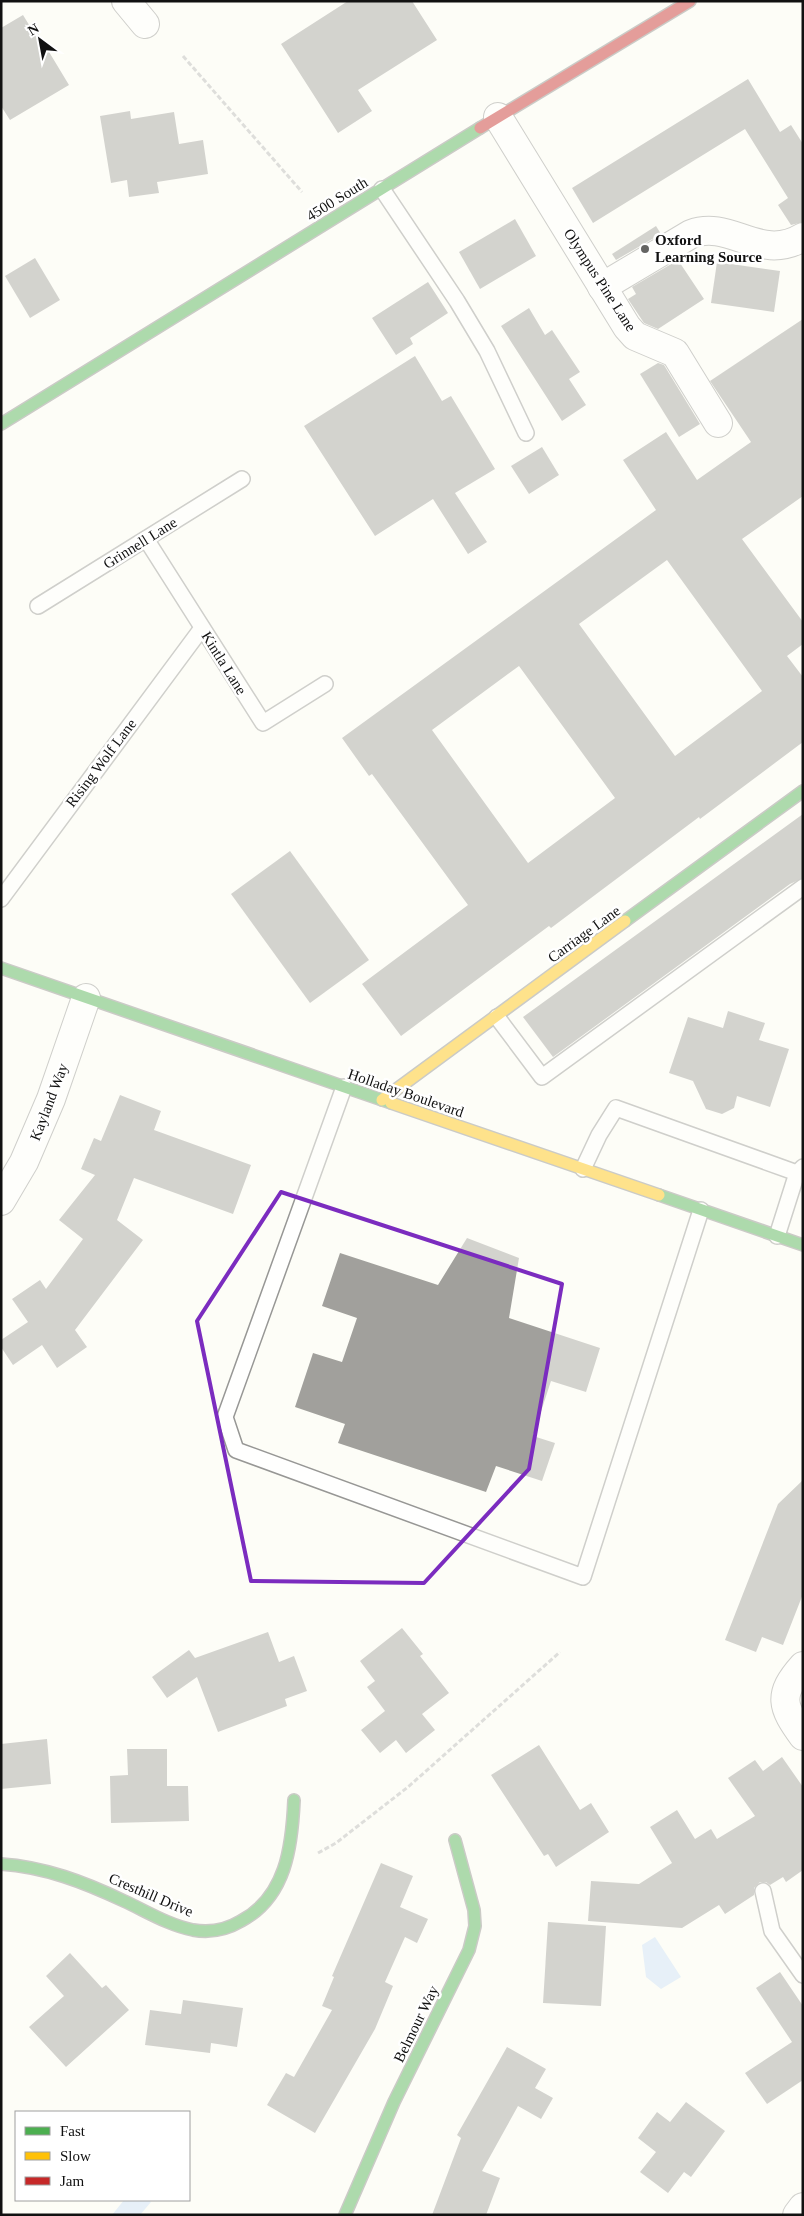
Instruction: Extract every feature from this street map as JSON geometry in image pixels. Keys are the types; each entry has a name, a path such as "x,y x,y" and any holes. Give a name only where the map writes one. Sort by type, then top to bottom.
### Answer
{"street":[{"path":"126,1 145,24"},
{"name":"4500 South","path":"1,424 498,117 690,1"},
{"name":"Olympus Pine Lane","path":"498,117 627,327 635,336 675,353 718,423"},
{"path":"602,287 691,234 703,230 715,231 764,245 778,246 791,244 803,237"},
{"name":"Carriage Lane","path":"382,1100 803,790"},
{"name":"Holladay Boulevard","path":"1,968 803,1244"},
{"name":"Kayland Way","path":"1,1201 24,1162 51,1099 86,998"},
{"path":"803,1666 793,1677 786,1690 784,1703 788,1716 803,1736"},
{"name":"Cresthill Drive","path":"1,1864 29,1866 66,1875 149,1913 201,1931 223,1929 245,1919 270,1898 278,1886 285,1871 293,1837 294,1800"},
{"name":"Belmour Way","path":"345,2215 394,2102 469,1950 475,1926 474,1910 455,1840"},
{"path":"797,2215 803,2207"}],"lane":[{"path":"382,189 488,351 526,433"},
{"name":"Grinnell Lane","path":"38,606 242,479"},
{"name":"Kintla Lane","path":"146,539 263,723 326,684"},
{"name":"Rising Wolf Lane","path":"1,898 202,628"},
{"path":"497,1017 542,1077 803,887"},
{"path":"344,1087 226,1417 236,1450 583,1577 701,1210"},
{"path":"583,1169 599,1135 616,1108 800,1170 777,1236"},
{"path":"763,1891 772,1932 803,1975"}],"path":[{"path":"183,56 302,192"},
{"path":"285,1871 336,1843 408,1787 560,1652"}],"highlighted area":[{"path":"281,1192 562,1284 529,1469 424,1583 251,1581 197,1321"}],"water":[{"path":"655,1937 681,1977 661,1989 646,1977 642,1945"},
{"path":"123,2201 151,2202 140,2215 112,2215"}],"building":[{"path":"348,1 412,1 437,40 358,90 372,111 338,133 281,44"},
{"path":"23,15 31,28 34,27 69,85 10,120 1,106 1,28"},
{"path":"748,79 780,132 791,125 803,144 803,222 791,225 778,205 788,198 745,129 593,223 572,188"},
{"path":"130,111 131,119 174,112 179,144 203,140 208,174 157,182 159,193 129,197 127,180 111,183 100,116"},
{"path":"515,219 536,256 480,289 459,252"},
{"path":"656,226 661,234 616,260 612,254"},
{"path":"35,258 60,300 30,318 5,276"},
{"path":"678,260 704,299 658,329 644,323 628,299 636,294 632,287"},
{"path":"717,262 780,271 774,312 711,303"},
{"path":"428,282 448,313 410,338 413,344 396,355 372,318"},
{"path":"529,308 545,335 552,330 580,372 569,379 586,405 562,421 501,326"},
{"path":"803,319 803,496 742,539 803,622 803,644 787,656 803,677 803,742 401,1036 362,984 468,905 372,774 369,776 342,738 656,510 623,460 666,432 697,480 751,442 710,381","holes":["667,560 762,691 675,756 579,624","519,666 615,798 528,863 432,730"]},
{"path":"415,356 442,401 451,396 495,469 455,493 487,542 468,554 433,499 375,536 304,426"},
{"path":"658,363 664,365 700,424 679,437 640,374"},
{"path":"542,447 559,475 529,494 511,466"},
{"path":"803,814 803,878 790,884 553,1057 523,1017"},
{"path":"290,851 369,960 310,1003 231,894"},
{"path":"728,1011 765,1023 759,1040 789,1049 770,1107 737,1096 734,1108 722,1114 706,1109 693,1081 669,1073 688,1017 723,1028"},
{"path":"120,1095 161,1111 154,1130 251,1165 233,1214 134,1178 117,1220 143,1240 75,1330 87,1347 57,1368 42,1345 13,1365 1,1347 1,1340 28,1322 12,1299 40,1280 46,1289 83,1239 59,1220 95,1175 81,1169 94,1138 101,1141"},
{"path":"467,1238 519,1258 509,1318 600,1348 586,1392 551,1381 533,1436 555,1443 542,1481 496,1466 486,1492 338,1443 345,1424 295,1407 313,1353 342,1362 357,1318 322,1306 340,1253 438,1285"},
{"path":"803,1480 803,1594 783,1645 762,1637 756,1652 725,1640 778,1504"},
{"path":"402,1628 423,1654 420,1656 449,1693 422,1714 435,1730 406,1753 396,1740 380,1753 361,1730 385,1711 367,1687 375,1681 360,1661"},
{"path":"268,1632 279,1662 294,1656 307,1691 285,1699 287,1706 218,1732 197,1677 167,1698 152,1677 189,1650 195,1658"},
{"path":"47,1739 51,1784 1,1789 1,1744"},
{"path":"539,1745 580,1810 591,1803 609,1832 556,1867 548,1854 544,1856 491,1775"},
{"path":"127,1749 167,1749 167,1786 188,1786 189,1821 111,1823 110,1776 128,1775"},
{"path":"782,1757 803,1787 803,1870 786,1882 783,1877 770,1885 766,1882 760,1882 754,1888 754,1895 725,1914 719,1905 682,1928 588,1921 591,1881 639,1884 672,1863 650,1827 677,1810 695,1839 711,1829 717,1839 755,1816 728,1778 755,1760 763,1771"},
{"path":"381,1863 413,1876 400,1907 428,1919 417,1943 405,1937 385,1982 393,1986 375,2029 315,2133 267,2105 286,2073 294,2077 332,2010 322,2006 334,1977 332,1976"},
{"path":"548,1922 606,1926 601,2006 543,2003"},
{"path":"70,1953 102,1988 106,1985 129,2010 66,2067 29,2027 64,1996 46,1976"},
{"path":"780,1972 803,2006 803,2080 767,2104 745,2073 792,2042 756,1988"},
{"path":"183,2000 243,2008 237,2047 211,2043 210,2053 145,2045 150,2010 181,2014"},
{"path":"507,2047 546,2069 535,2088 553,2098 541,2119 518,2106 482,2171 500,2178 486,2215 432,2215 461,2138 457,2135"},
{"path":"686,2102 725,2131 691,2177 684,2172 668,2193 640,2172 656,2152 638,2138 657,2112 670,2122"}],"traffic: fast":[{"path":"1,424 480,128"},
{"path":"625,921 803,791"},
{"path":"1,968 391,1103"},
{"path":"659,1195 803,1245"},
{"path":"1,1864 33,1868 64,1876 184,1928 199,1931 224,1929 256,1911 268,1899 277,1885 288,1853 294,1800"},
{"path":"345,2215 394,2102 469,1950 475,1926 474,1910 455,1840"}],"traffic: slow":[{"path":"382,1100 625,921"},
{"path":"391,1103 659,1195"}],"traffic: jam":[{"path":"480,128 690,1"}],"place":[{"name":"Oxford Learning Source","path":"645,249"}]}
